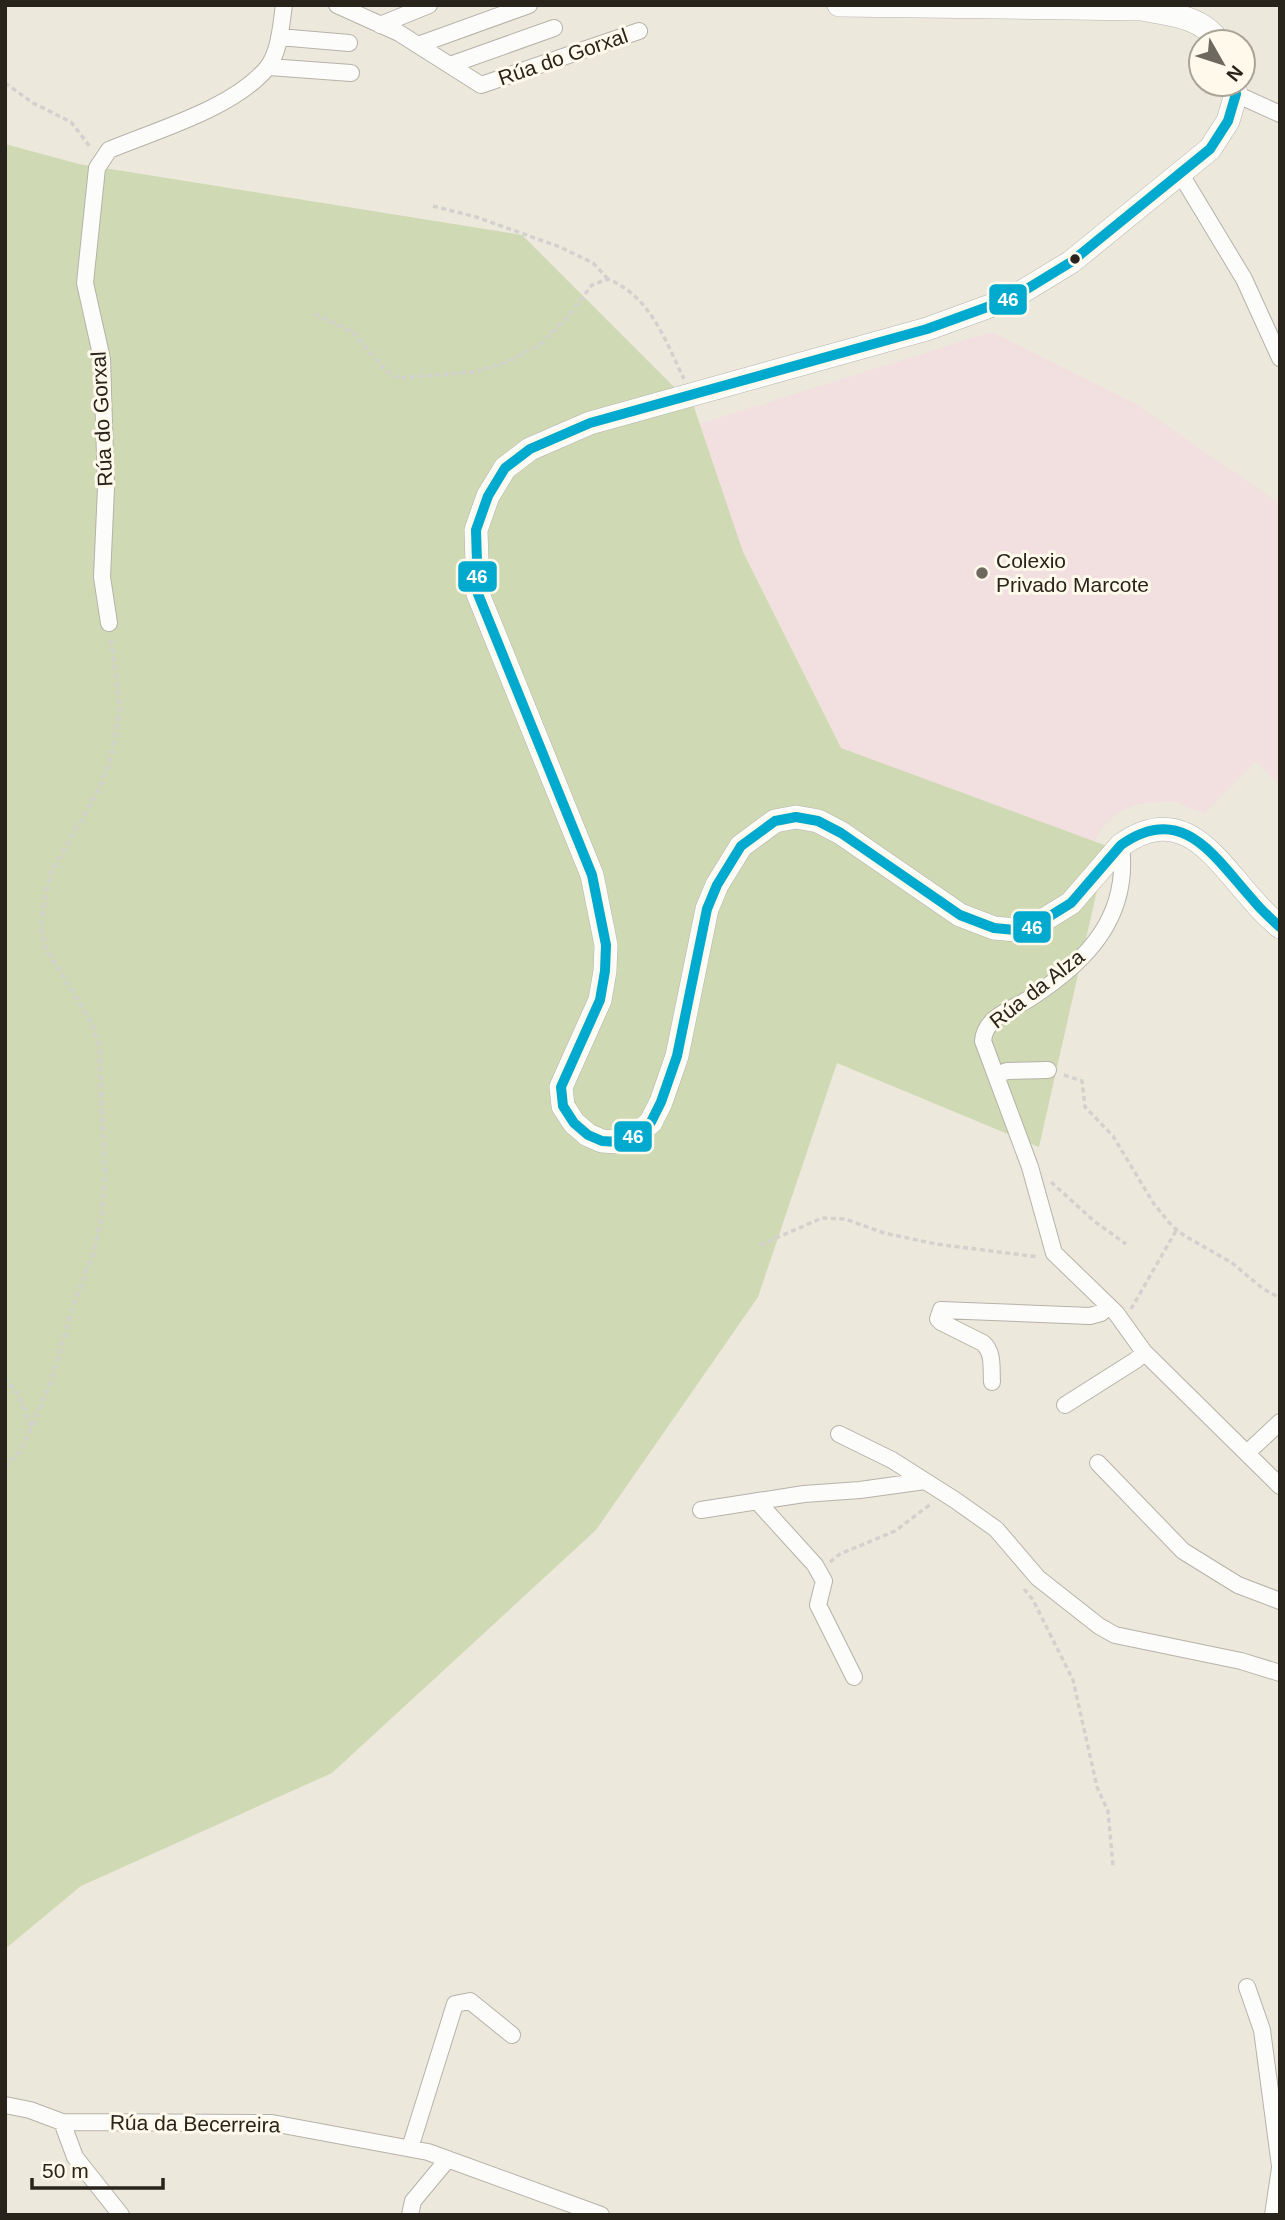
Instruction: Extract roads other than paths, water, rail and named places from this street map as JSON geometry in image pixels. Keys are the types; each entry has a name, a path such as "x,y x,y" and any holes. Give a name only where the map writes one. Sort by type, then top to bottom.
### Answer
{"street":[{"path":"284,5 279,37 269,67 351,73"},
{"name":"Rúa do Gorxal","path":"337,5 418,45 481,85 639,31"},
{"path":"380,24 429,5"},
{"path":"418,45 529,5"},
{"path":"839,5 1141,9 1185,16 1203,28"},
{"name":"Rúa do Gorxal","path":"450,65 554,28"},
{"path":"279,37 349,43"},
{"name":"Rúa do Gorxal","path":"109,623 102,577 106,488 102,359 85,283 97,168 109,150 231,99 269,67"},
{"path":"1233,98 1228,121 1210,149 1071,262 1012,298 927,329 590,423 530,449 505,468 488,496 476,530 478,594 592,875 606,945 605,971 600,1000 561,1087 563,1106 587,1136 618,1142 635,1136 650,1122 661,1102 677,1056 707,909 717,885 741,846 775,821 796,817 818,821 841,833 960,915 994,928 1026,931 1071,904 1121,845 1151,830 1164,828 1185,833 1205,846 1280,928"},
{"path":"1251,98 1280,114"},
{"path":"1180,173 1244,279 1280,358"},
{"name":"Rúa da Alza","path":"1109,1306 1054,1253 1032,1175 983,1041 984,1029 994,1019 1068,971 1100,939 1115,907 1124,866 1121,845"},
{"path":"996,1075 1007,1071 1048,1070"},
{"path":"992,1382 991,1354 988,1347 941,1322 938,1319 941,1310 1090,1316 1101,1313 1109,1306 1144,1352 1280,1486"},
{"path":"1065,1405 1136,1360 1144,1352"},
{"path":"1247,1453 1280,1422"},
{"path":"839,1434 892,1460 996,1529 1038,1578 1099,1626 1115,1635 1241,1661 1280,1673"},
{"path":"1098,1463 1183,1551 1238,1585 1280,1601"},
{"path":"701,1510 925,1481"},
{"path":"757,1501 824,1581 818,1605 854,1677"},
{"path":"1248,1987 1262,2030 1280,2167 1273,2215"},
{"path":"410,2148 455,2004 470,2001 512,2035"},
{"name":"Rúa da Becerreira","path":"8,2102 62,2122 272,2123 410,2148 448,2159 601,2215"},
{"path":"62,2122 75,2157 121,2215"},
{"path":"410,2215 413,2201 448,2159"}],"place":[{"name":"Colexio Privado Marcote","path":"982,573"}]}
